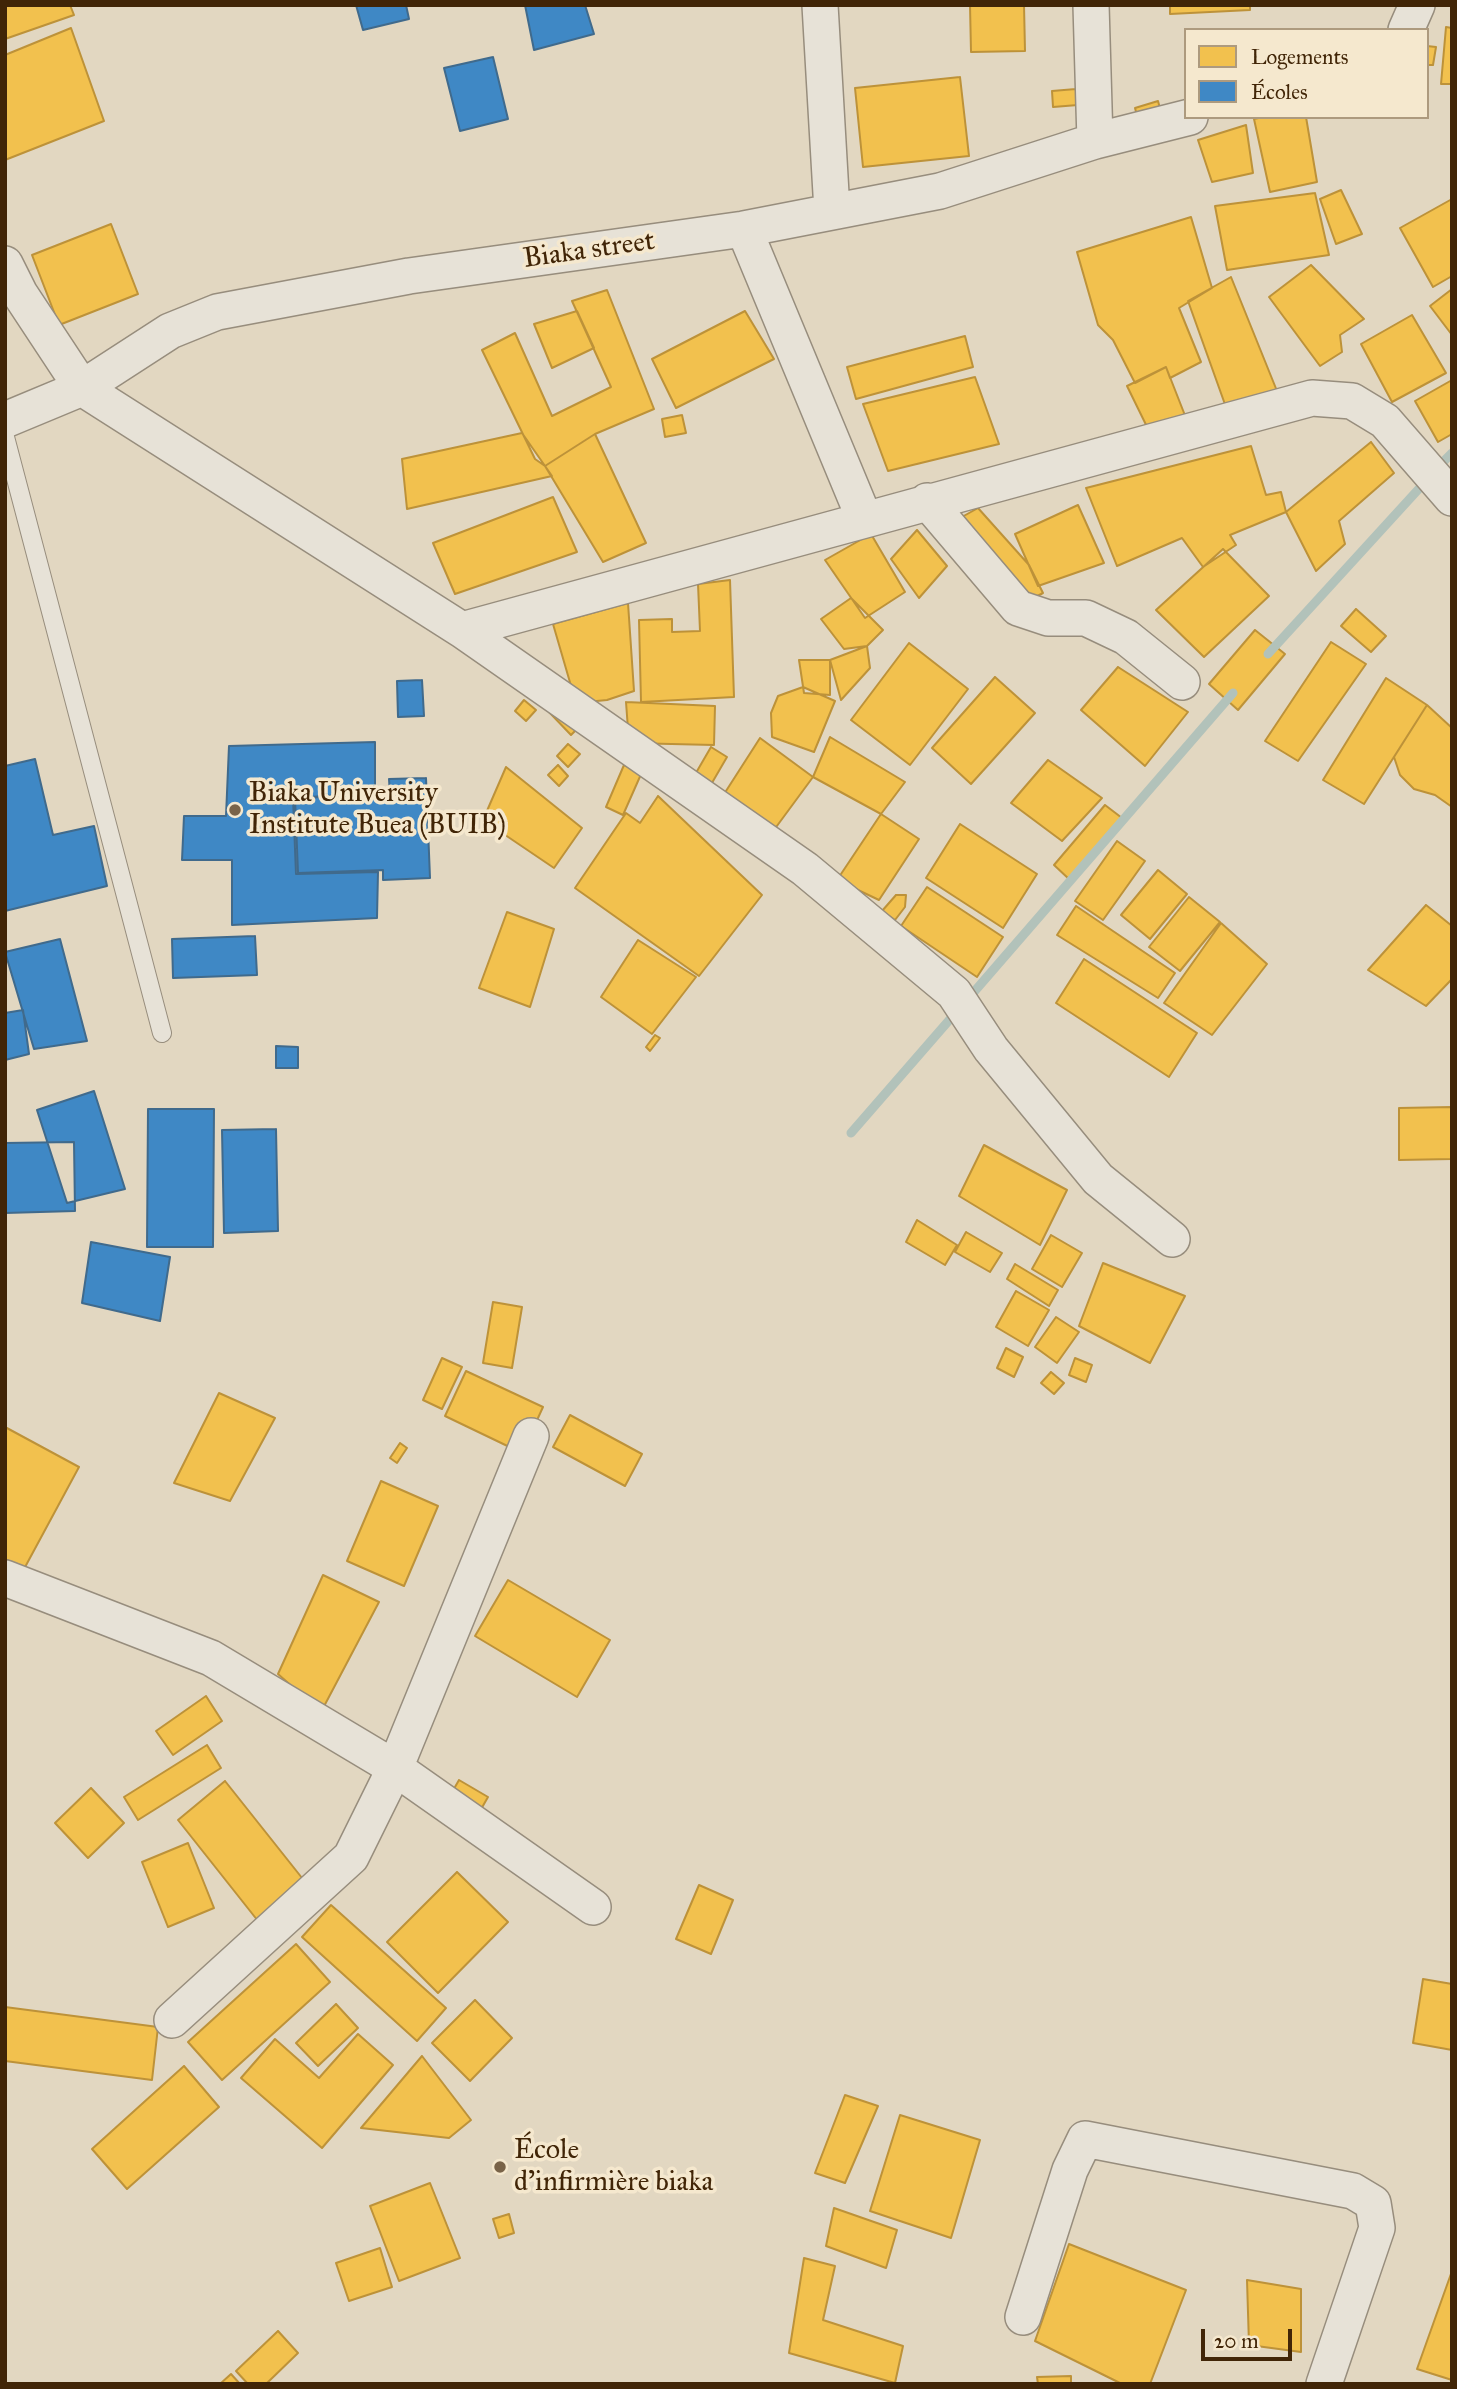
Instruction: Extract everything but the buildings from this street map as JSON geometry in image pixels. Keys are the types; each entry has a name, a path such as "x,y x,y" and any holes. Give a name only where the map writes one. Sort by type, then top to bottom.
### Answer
{"street":[{"path":"820,5 832,211"},
{"path":"1091,5 1095,141"},
{"path":"1407,28 1417,5"},
{"name":"Biaka street","path":"5,421 82,388 170,331 217,312 409,276 744,229 940,191 1095,141 1184,119"},
{"path":"744,229 864,518"},
{"path":"5,264 20,293 82,388 462,630 806,869 954,993 991,1049 1098,1179 1171,1238"},
{"path":"462,630 864,518 1312,398 1352,401 1385,421 1452,498"},
{"path":"927,501 1018,608 1048,618 1086,618 1126,636 1182,682"},
{"path":"172,2020 351,1857 395,1768 531,1436"},
{"path":"5,1578 211,1658 395,1768 593,1907"},
{"path":"1023,2317 1070,2170 1085,2139 1353,2191 1373,2203 1377,2228 1324,2384"}],"lane":[{"path":"5,437 162,1033"}],"waterway":[{"path":"1435,470 1452,453"},
{"path":"1268,654 1426,481"},
{"path":"967,1000 1233,693"},
{"path":"851,1133 958,1010"}],"place":[{"name":"Biaka University Institute Buea (BUIB)","path":"235,810"},
{"name":"École d'infirmière biaka","path":"500,2167"}]}
